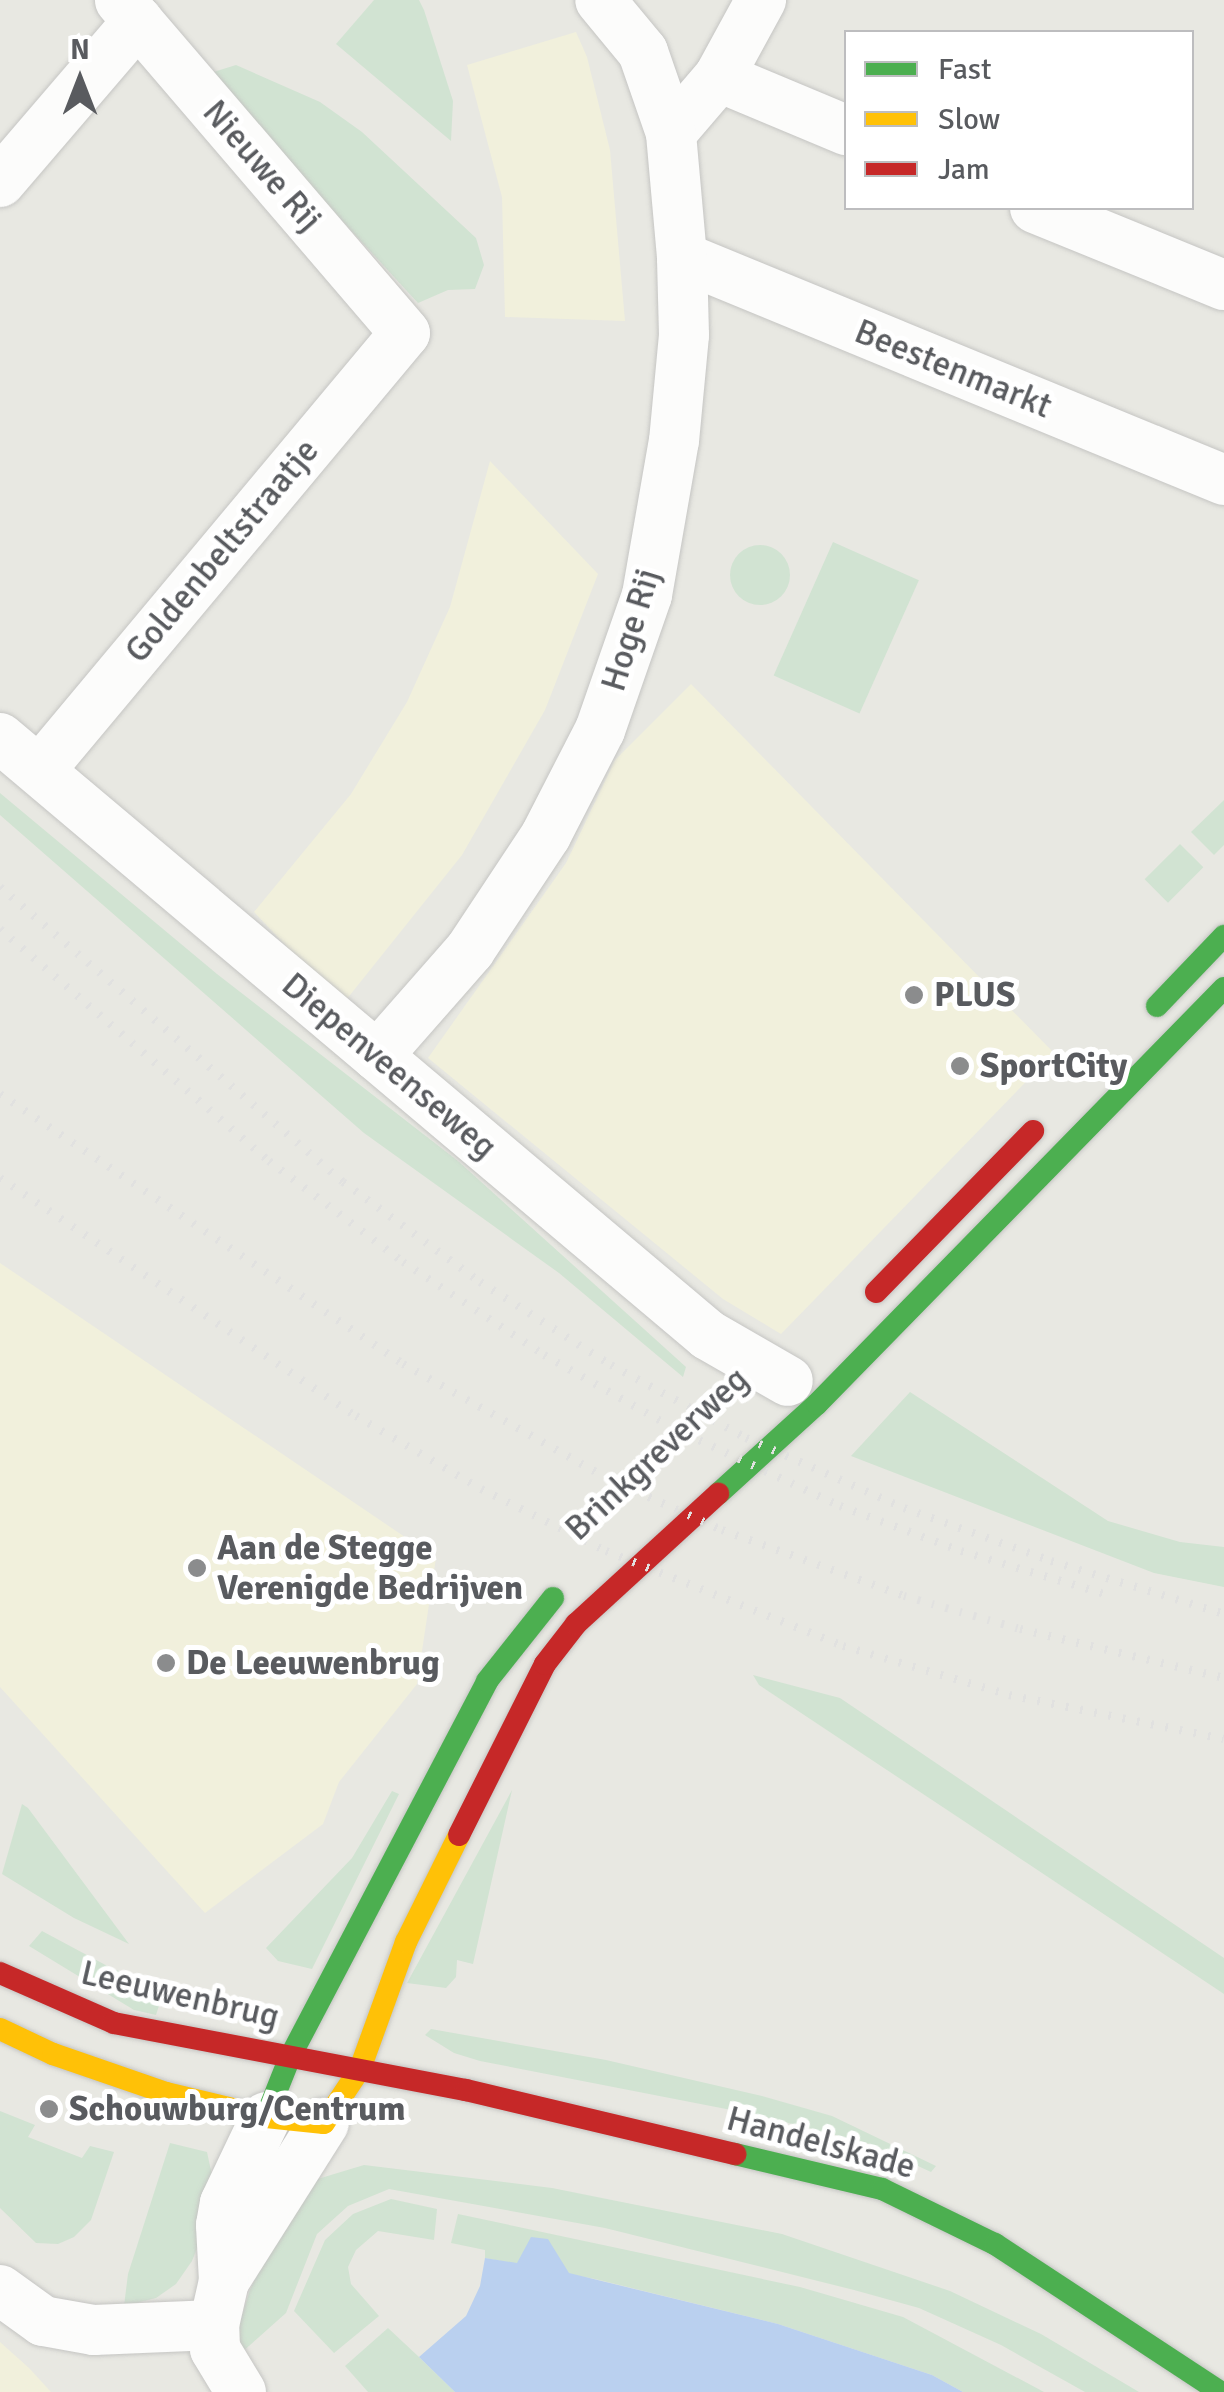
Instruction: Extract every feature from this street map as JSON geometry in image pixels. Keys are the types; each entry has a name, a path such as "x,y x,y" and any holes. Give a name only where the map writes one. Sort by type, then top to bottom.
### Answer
{"street":[{"name":"Hoge Rij","path":"377,1056 470,950 511,892 600,730 647,595 674,441 684,336 682,258 671,134 643,52 600,0"},
{"path":"671,134 719,77 761,0"},
{"path":"0,182 129,10"},
{"name":"Nieuwe Rij","path":"129,10 405,333"},
{"path":"719,77 844,129"},
{"path":"1040,210 1224,285"},
{"name":"Beestenmarkt","path":"682,258 1224,480"},
{"name":"Goldenbeltstraatje","path":"40,770 405,333"},
{"name":"Diepenveenseweg","path":"0,738 708,1335 782,1378"},
{"path":"1145,1018 1224,936"},
{"name":"Brinkgreverweg","path":"565,1586 537,1612 488,1681 290,2057 301,2108 360,2070 406,1942 545,1664 576,1624 817,1404 1224,988"},
{"path":"859,1310 1048,1116"},
{"name":"Leeuwenbrug","path":"0,1973 58,2002 114,2023 290,2057"},
{"path":"0,2029 52,2054 166,2093 301,2108"},
{"name":"Handelskade","path":"290,2057 466,2090 882,2188 995,2244 1220,2392"},
{"path":"242,2392 215,2349 226,2203 301,2108"},
{"path":"0,2290 42,2321 94,2330 219,2303"}],"shaded area":[{"path":"374,0 419,0 453,101 451,141 336,44"},
{"path":"576,32 587,57 610,150 625,321 505,317 502,197 467,65"},
{"path":"236,65 320,102 362,132 476,238 484,265 475,289 448,290 418,303 207,74"},
{"path":"490,461 598,574 545,710 462,855 342,1005 254,912 351,794 407,702 450,607"},
{"path":"833,542 919,580 859,714 774,675"},
{"path":"760,545 782,553 790,575 782,597 760,605 738,597 730,575 738,553"},
{"path":"691,684 1054,1053 781,1334 723,1299 428,1058 566,863 615,760"},
{"path":"0,793 217,974 458,1161 686,1367 683,1377 559,1273 364,1133 0,815"},
{"path":"1224,800 1224,845 1214,855 1191,832"},
{"path":"1180,844 1203,867 1168,903 1145,879"},
{"path":"0,1263 436,1558 417,1684 339,1782 323,1824 205,1913 0,1687"},
{"path":"910,1392 1108,1521 1180,1542 1224,1547 1224,1587 1154,1573 851,1456"},
{"path":"753,1675 840,1698 1224,1958 1224,1994 759,1685"},
{"path":"512,1790 473,1964 457,1960 456,1977 446,1988 407,1983"},
{"path":"392,1791 399,1794 312,1969 278,1961 266,1948 352,1858"},
{"path":"22,1804 129,1944 74,1918 2,1874"},
{"path":"42,1931 113,1969 165,1987 156,2015 134,2010 29,1946"},
{"path":"431,2029 606,2060 762,2096 832,2116 936,2166 931,2172 870,2144 757,2115 480,2061 454,2053 425,2035"},
{"path":"0,2111 35,2125 28,2137 82,2158 90,2146 114,2152 91,2220 74,2237 58,2244 36,2243 0,2208"},
{"path":"170,2143 207,2152 213,2180 207,2223 192,2261 176,2284 156,2298 124,2306 128,2274"},
{"path":"364,2165 552,2188 782,2234 950,2291 1041,2334 1139,2392 1085,2392 1001,2345 919,2308 854,2290 605,2228 389,2189 348,2206 317,2234 286,2313 241,2353 239,2325 250,2290 290,2203 311,2181"},
{"path":"391,2199 437,2209 434,2240 378,2231 356,2250 348,2267 351,2284 379,2316 334,2353 294,2311 325,2240 353,2214"},
{"path":"458,2214 800,2287 903,2317 1044,2392 963,2392 932,2375 778,2324 595,2279 485,2258 485,2250 451,2243"},
{"path":"388,2328 455,2392 368,2392 345,2366"},
{"path":"0,2342 29,2368 51,2392 0,2392"}],"water":[{"path":"531,2237 548,2239 569,2273 778,2324 932,2375 963,2392 455,2392 419,2357 466,2316 480,2286 485,2258 517,2263"}],"railway":[{"path":"0,887 343,1182 480,1282 611,1365 746,1438 904,1508 1051,1561 1224,1614"},
{"path":"0,929 269,1161 403,1262 544,1355 673,1428 840,1506 961,1551 1111,1596"},
{"path":"0,1094 403,1364 609,1479 722,1530 904,1596 1020,1629 1224,1678"},
{"path":"0,1178 356,1416 481,1489 606,1551 843,1646 1009,1695 1224,1739"}],"traffic: fast":[{"path":"1157,1006 1224,936"},
{"path":"718,1494 817,1404 1224,988"},
{"path":"266,2117 290,2057 487,1681 553,1598"},
{"path":"735,2154 882,2189 995,2244 1220,2392"}],"traffic: slow":[{"path":"0,2029 53,2054 166,2093 266,2117 324,2123 360,2069 406,1942 459,1835"}],"traffic: jam":[{"path":"876,1292 1033,1131"},
{"path":"459,1835 545,1664 576,1624 718,1494"},
{"path":"0,1973 114,2023 466,2090 735,2154"}],"place":[{"name":"PLUS","path":"914,995"},
{"name":"SportCity","path":"960,1066"},
{"name":"Aan de Stegge Verenigde Bedrijven","path":"197,1568"},
{"name":"De Leeuwenbrug","path":"166,1663"},
{"name":"Schouwburg/Centrum","path":"49,2109"}]}
